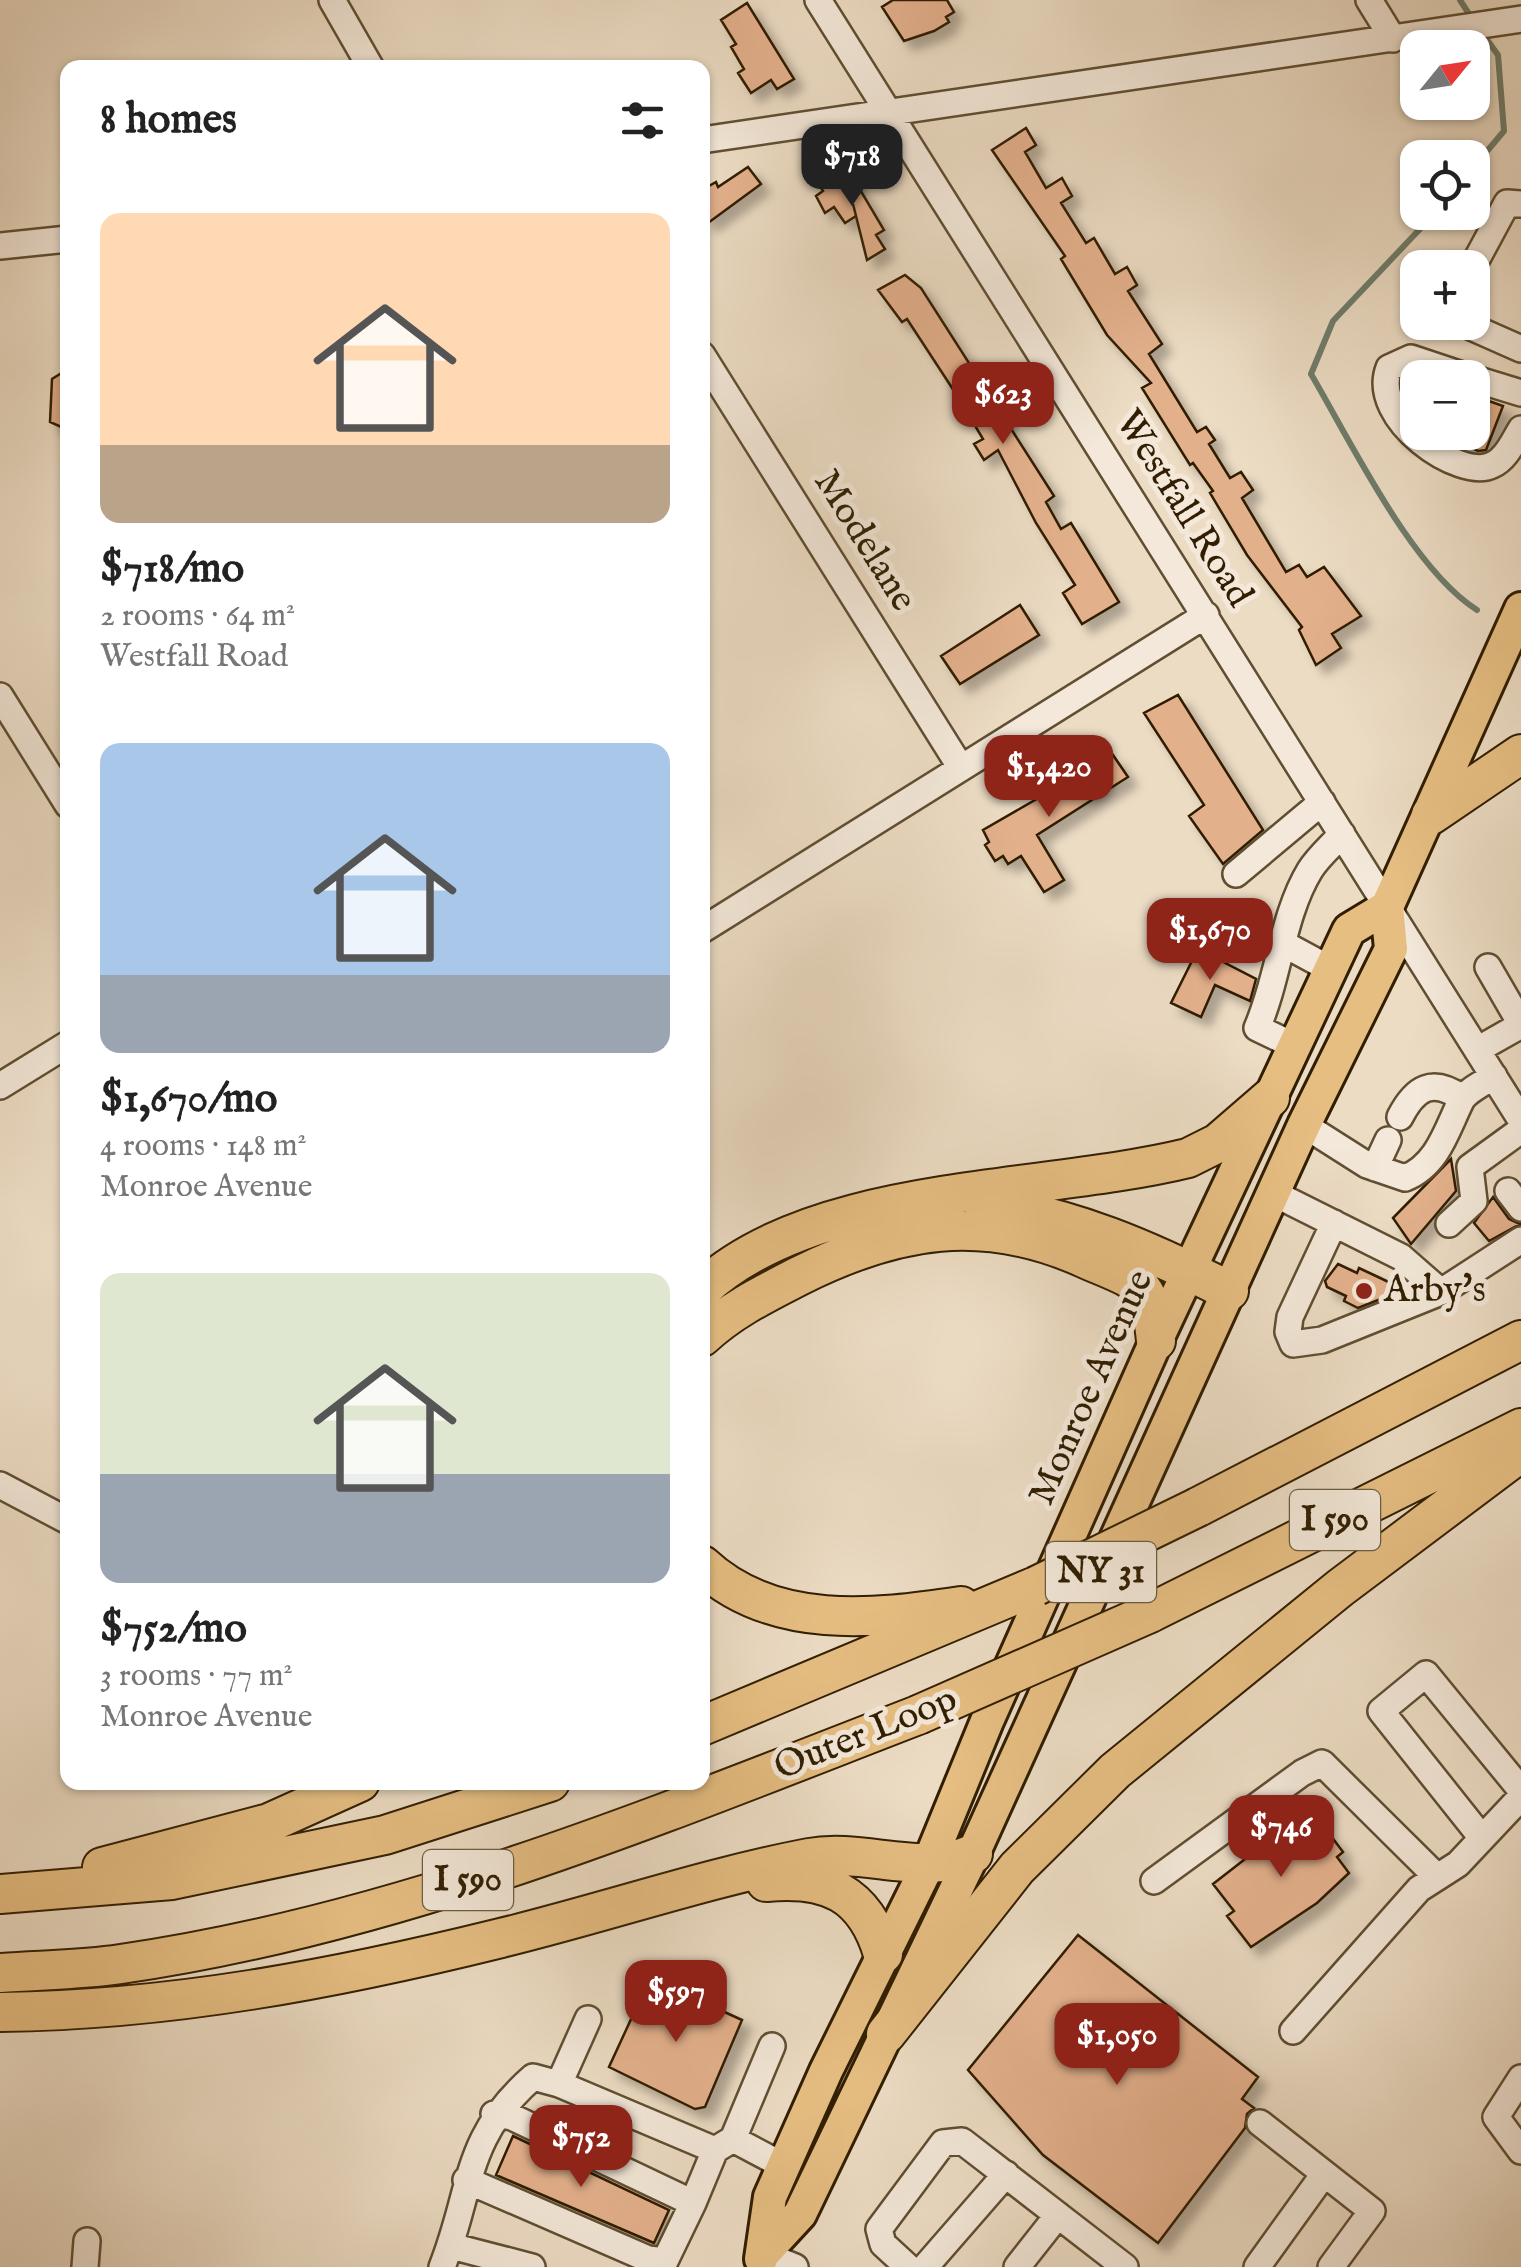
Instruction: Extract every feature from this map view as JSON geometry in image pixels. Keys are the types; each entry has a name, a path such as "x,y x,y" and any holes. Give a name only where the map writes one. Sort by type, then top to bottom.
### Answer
{"highway":[{"path":"1431,815 1521,754"},
{"path":"710,1283 736,1262 799,1229 835,1218 1188,1158 1218,1143 1270,1098"},
{"path":"946,1198 1032,1211 1116,1236 1229,1291"},
{"path":"710,1331 762,1294 858,1250 908,1234 956,1229 1050,1243 1139,1282 1153,1303 1156,1340"},
{"name":"I 590","path":"964,1613 1036,1586 1198,1507 1521,1340"},
{"name":"Outer Loop","path":"0,1974 120,1964 364,1914 588,1842 918,1715 1150,1612 1521,1428"},
{"path":"886,2034 1017,1868 1115,1771 1340,1588 1521,1452"},
{"path":"710,1571 741,1592 782,1609 826,1616 964,1613"},
{"name":"Outer Loop","path":"710,1723 964,1613"},
{"path":"0,1892 269,1824 343,1790"},
{"name":"I 590","path":"0,1892 172,1880 385,1834 525,1790"},
{"path":"0,2012 102,2011 252,1993 500,1939 813,1857 949,1865 973,1854"},
{"path":"698,1886 802,1878 853,1898 875,1928 883,1954"}],"main road":[{"name":"NY 31","path":"761,2260 800,2214 973,1854 1304,1124 1391,948 1387,907 1521,609"},
{"name":"Monroe Avenue","path":"761,2260 770,2197 928,1865 987,1721 1188,1270 1348,930 1387,907"}],"street":[{"path":"332,0 367,60"},
{"name":"Westfall Road","path":"818,0 1520,1117"},
{"path":"1369,0 1393,39"},
{"path":"710,139 1521,19"},
{"path":"1481,250 1506,203 1521,204"},
{"path":"0,246 60,240"},
{"path":"1490,335 1521,349"},
{"path":"1400,363 1389,368 1383,383 1388,406 1400,421"},
{"name":"Modelane","path":"710,367 961,768"},
{"path":"1490,384 1521,394"},
{"path":"1441,450 1456,459 1492,466 1502,459 1521,429"},
{"path":"710,919 1206,615"},
{"path":"0,696 60,791"},
{"path":"1236,874 1322,802"},
{"path":"1295,1046 1257,1028 1275,986 1282,942 1310,870 1342,834"},
{"path":"1282,942 1332,970"},
{"path":"1477,1050 1521,1024 1488,967"},
{"path":"0,1086 60,1049"},
{"path":"1304,1124 1374,1168 1405,1178 1416,1174 1450,1134 1462,1098 1494,1076"},
{"path":"1374,1168 1414,1094 1424,1087 1448,1088 1462,1098"},
{"path":"1449,1224 1474,1202 1470,1167 1520,1117"},
{"path":"1273,1194 1401,1257 1441,1292"},
{"path":"1334,1223 1290,1317 1288,1332 1293,1344 1304,1346 1441,1292 1521,1240"},
{"path":"0,1485 60,1516"},
{"path":"1293,2030 1419,1889 1458,1864 1482,1838 1521,1793 1426,1674 1381,1711 1482,1838"},
{"path":"1154,1881 1322,1763 1437,1877"},
{"path":"560,2084 588,2019"},
{"path":"466,2180 664,2264 772,2046"},
{"path":"532,2267 446,2256 466,2180 494,2114 533,2077 784,2166"},
{"path":"1521,2078 1496,2117 1521,2151"},
{"path":"494,2114 512,2117 693,2203"},
{"path":"1260,2124 1372,2211 1331,2267"},
{"path":"908,2267 883,2244 879,2229 943,2144 962,2141 1126,2267"},
{"path":"924,2267 1006,2174"},
{"path":"1257,2267 1324,2174"},
{"path":"1017,2267 1058,2216"},
{"path":"761,2260 795,2267"}],"building":[{"path":"893,0 947,0 954,12 946,17 949,22 934,31 904,41 882,7"},
{"path":"747,3 794,79 777,89 771,80 751,93 738,73 744,69 731,47 736,44 721,20"},
{"path":"1026,128 1036,145 1025,152 1046,188 1062,178 1072,196 1061,203 1086,243 1094,238 1115,274 1127,267 1137,285 1128,291 1162,344 1149,354 1197,432 1206,427 1215,440 1209,444 1230,478 1241,472 1253,490 1242,498 1286,572 1299,565 1307,577 1324,567 1361,616 1332,634 1341,648 1316,665 1299,630 1302,627 1247,555 1210,493 1213,491 1193,463 1190,465 1142,388 1151,383 1107,335 1061,259 1065,256 992,150"},
{"path":"748,167 761,184 710,222 710,185 716,182 718,187"},
{"path":"849,171 884,230 876,235 885,249 867,260 856,216 845,223 834,207 825,213 816,196 823,191 818,183"},
{"path":"905,275 921,288 1054,496 1046,502 1061,529 1071,523 1119,602 1082,624 1063,593 1075,585 1036,523 998,450 984,460 974,444 983,439 958,397 907,319 902,322 878,290"},
{"path":"60,374 60,426 50,422 52,379"},
{"path":"1490,401 1503,406 1490,440"},
{"path":"1020,605 1039,635 960,684 941,656"},
{"path":"1178,695 1263,830 1223,864 1189,816 1204,805 1144,713"},
{"path":"1113,755 1128,777 1037,835 1064,880 1044,892 1021,856 1008,864 1003,856 995,861 985,845 989,842 983,830"},
{"path":"1198,949 1256,979 1250,1001 1215,985 1201,1017 1171,1003"},
{"path":"1451,1159 1456,1191 1411,1244 1393,1218"},
{"path":"1493,1197 1509,1219 1520,1224 1489,1241 1474,1223"},
{"name":"Arby's","path":"1338,1264 1357,1273 1359,1268 1395,1285 1391,1295 1358,1308 1344,1301 1346,1296 1327,1287 1325,1281"},
{"path":"1303,1814 1324,1841 1331,1836 1343,1852 1337,1857 1349,1873 1317,1903 1251,1947 1227,1916 1234,1911 1213,1884"},
{"path":"1078,1935 1258,2077 1242,2099 1254,2108 1247,2114 1245,2128 1158,2243 1043,2155 968,2070"},
{"path":"650,1978 742,2020 705,2107 695,2109 609,2067"},
{"path":"513,2136 669,2210 654,2243 496,2175"}],"waterway":[{"path":"1460,0 1473,20"},
{"path":"1490,44 1498,55 1504,131 1490,148"},
{"path":"1419,230 1333,321 1311,374 1406,535 1453,591 1477,610"}],"place":[{"name":"Arby's","path":"1364,1291"}]}
